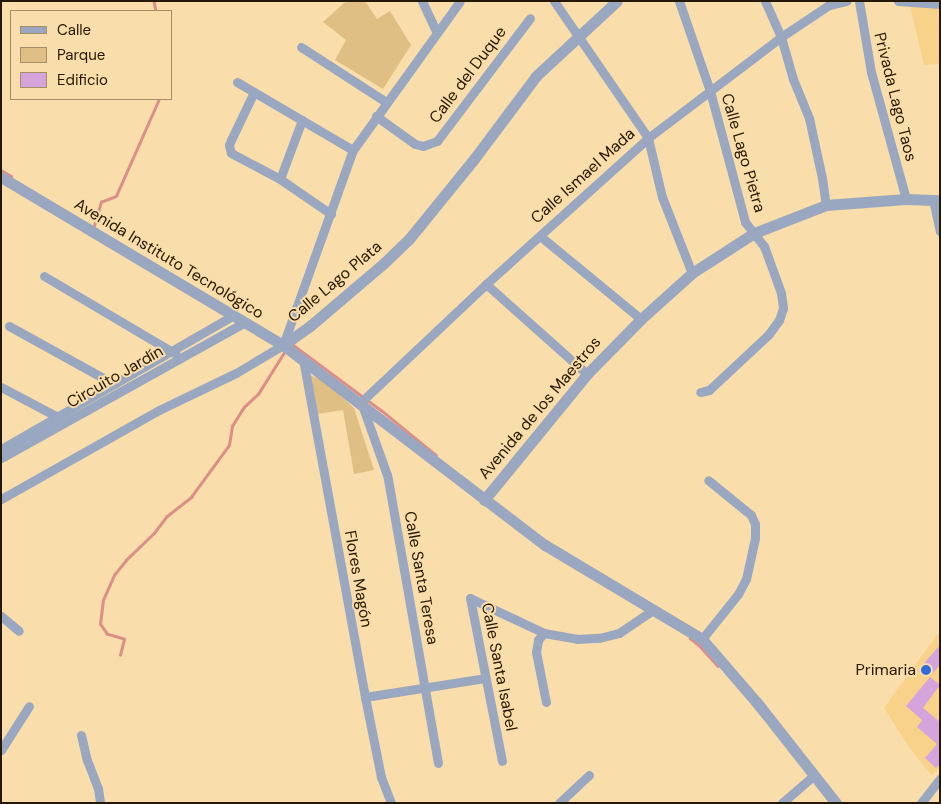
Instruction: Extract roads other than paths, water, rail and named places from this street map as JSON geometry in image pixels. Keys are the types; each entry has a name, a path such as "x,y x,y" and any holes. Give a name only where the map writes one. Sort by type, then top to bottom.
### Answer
{"street":[{"path":"422,1 437,33"},
{"path":"283,345 353,150 460,1"},
{"path":"554,1 648,138 662,198 692,274"},
{"name":"Calle Lago Plata","path":"1,500 160,410 236,373 283,345 325,313 384,264 409,239 474,159 536,76 617,1"},
{"name":"Calle Lago Pietra","path":"679,1 710,91 746,222 764,246 781,293 783,308 779,320 769,334 709,390 700,392"},
{"path":"765,1 809,118 826,205"},
{"name":"Calle Ismael Mada","path":"361,402 486,284 648,138 780,37 830,5 847,1"},
{"name":"Privada Lago Taos","path":"859,1 871,72 906,199"},
{"path":"898,1 940,4"},
{"name":"Calle del Duque","path":"376,116 415,144 423,146 436,142 530,18"},
{"path":"301,47 386,102"},
{"path":"237,82 353,150"},
{"path":"254,92 229,145 232,155 280,179 331,214"},
{"path":"280,179 302,120"},
{"name":"Avenida Instituto Tecnológico","path":"1,177 283,345 361,402 484,500 567,560 702,639 758,704 836,803"},
{"name":"Avenida de los Maestros","path":"484,500 587,374 641,319 692,274 754,232 826,205 906,199 936,200"},
{"path":"936,200 940,231"},
{"path":"540,236 641,319"},
{"path":"44,276 173,351 180,358"},
{"path":"486,284 587,374"},
{"name":"Circuito Jardín","path":"1,449 232,316"},
{"name":"Circuito Jardín","path":"1,458 244,323"},
{"path":"9,326 114,384"},
{"name":"Flores Magón","path":"303,360 365,697 381,777 391,803"},
{"path":"1,387 56,416"},
{"name":"Calle Santa Teresa","path":"361,402 387,475 438,762"},
{"path":"702,639 738,594 746,579 755,538 755,524 751,514 708,480"},
{"name":"Calle Santa Isabel","path":"502,761 470,598 544,633 577,638 599,638 619,633 653,610"},
{"path":"1,616 19,631"},
{"path":"544,633 538,640 536,652 546,702"},
{"path":"365,697 485,678"},
{"path":"1,750 29,706"},
{"path":"81,735 87,760 98,788 100,803"},
{"path":"559,803 589,776"},
{"path":"782,803 813,776"},
{"path":"921,803 940,779"}],"waterway":[{"path":"154,1 156,10"},
{"path":"94,226 101,202 116,196 159,100"},
{"path":"1,170 11,176"},
{"path":"292,344 381,410 436,455"},
{"path":"120,655 124,639 107,634 100,624 103,600 114,575 126,560 154,533 167,516 191,497 229,445 232,426 244,407 258,394 285,351"},
{"path":"690,638 718,666"}],"place":[{"name":"Primaria","path":"926,670"}]}
